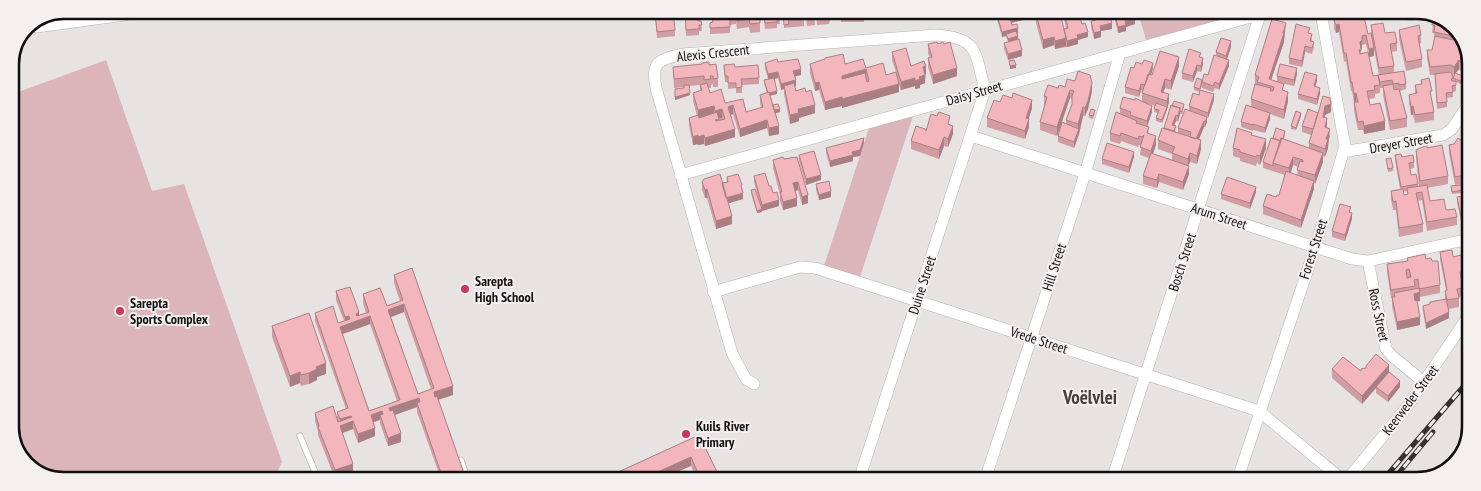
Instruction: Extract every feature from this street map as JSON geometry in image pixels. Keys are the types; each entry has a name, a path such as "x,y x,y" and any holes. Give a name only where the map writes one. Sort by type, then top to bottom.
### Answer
{"street":[{"name":"Daisy Street","path":"680,175 1246,19"},
{"name":"Bosch Street","path":"1115,472 1199,210 1263,19"},
{"name":"Forest Street","path":"1239,472 1315,248 1344,152 1345,139 1322,19"},
{"name":"Alexis Crescent","path":"754,384 746,379 732,353 713,292 656,88 653,73 657,63 666,58 683,54 868,39 935,35 950,36 963,39 973,48 985,90"},
{"name":"Hill Street","path":"988,472 1085,174 1120,53"},
{"name":"Duine Street","path":"862,472 985,90"},
{"name":"Dreyer Street","path":"1344,152 1444,135 1452,129 1462,114"},
{"name":"Arum Street","path":"971,136 1352,259 1368,261 1462,242"},
{"name":"Ross Street","path":"1368,261 1386,349 1425,382"},
{"name":"Vrede Street","path":"713,292 800,267 815,268 1259,411 1334,472"},
{"name":"Keerweder Street","path":"1353,472 1407,407 1462,326"}],"lane":[{"path":"300,436 315,472"},
{"path":"460,460 464,472"}],"shaded area":[{"path":"1140,19 1222,19 1146,40"},
{"name":"Sarepta Sports Complex","path":"106,60 152,191 184,184 282,462 277,472 58,472 44,468 28,455 22,444 19,430 19,92"},
{"path":"913,116 860,277 824,266 869,128"}],"building":[{"path":"656,19 674,19 675,30 657,32"},
{"path":"685,19 698,19 698,21 701,21 702,25 699,25 699,29 686,30"},
{"path":"713,19 730,19 730,27 710,28 710,23 713,22"},
{"path":"749,19 760,19 760,23 750,24"},
{"path":"765,19 777,19 777,22 765,23"},
{"path":"784,19 789,19 789,24 784,25"},
{"path":"998,19 1010,19 1012,25 1017,24 1018,28 1002,32"},
{"path":"1037,19 1062,19 1066,38 1055,41 1054,37 1043,40"},
{"path":"1066,19 1080,19 1082,24 1085,23 1088,32 1077,35 1078,38 1067,41 1064,29 1068,28"},
{"path":"1111,19 1112,23 1100,26 1101,31 1094,33 1091,21"},
{"path":"1116,19 1135,19 1125,21 1126,25 1118,27"},
{"path":"1272,19 1286,23 1269,79 1284,84 1282,90 1288,92 1284,110 1251,99 1255,84 1271,88 1270,91 1273,91 1274,87 1257,82 1259,77 1255,75"},
{"path":"1335,19 1364,19 1368,34 1371,33 1374,48 1369,49 1366,35 1362,36 1360,42 1361,50 1359,50 1360,54 1368,52 1373,76 1378,75 1380,85 1374,86 1375,90 1367,91 1370,105 1380,103 1385,121 1364,126 1363,121 1358,122 1354,102 1358,102 1356,93 1354,94 1339,24 1336,25 1334,21"},
{"path":"1433,21 1437,23 1453,36 1434,32 1435,25 1432,25"},
{"path":"1383,23 1385,33 1395,32 1397,43 1390,44 1394,66 1379,68 1371,25"},
{"path":"1296,24 1310,28 1308,33 1312,34 1310,41 1314,42 1312,48 1305,46 1302,61 1289,58"},
{"path":"1419,25 1421,35 1418,36 1422,59 1406,62 1399,30"},
{"path":"1016,31 1018,36 1008,39 1006,34"},
{"path":"1435,36 1456,40 1460,50 1462,64 1459,60 1454,67 1451,65 1430,67 1427,50 1432,50"},
{"path":"1221,38 1231,41 1226,56 1216,52"},
{"path":"1019,39 1022,50 1008,54 1004,43"},
{"path":"937,42 938,44 943,42 944,44 950,42 957,68 933,75 928,58 932,57 928,44"},
{"path":"906,48 911,66 924,61 926,66 923,67 925,75 915,81 915,78 901,82 892,52"},
{"path":"1189,49 1201,53 1199,57 1203,58 1201,66 1197,65 1193,76 1182,73"},
{"path":"1160,51 1179,57 1171,81 1165,79 1161,92 1169,94 1167,101 1142,93 1148,74 1152,75"},
{"path":"843,54 845,64 863,59 866,68 883,63 886,75 896,72 899,84 825,102 819,82 815,83 810,64","holes":["866,69 869,81 867,82 865,73 842,79 842,76"]},
{"path":"1214,55 1229,60 1219,84 1215,82 1213,86 1202,82 1204,74 1208,75"},
{"path":"777,59 778,62 798,59 801,69 793,71 796,80 781,84 778,72 768,74 765,63"},
{"path":"1014,60 1016,65 1010,66 1009,61"},
{"path":"1144,60 1153,63 1145,85 1141,84 1139,91 1125,87 1131,67 1134,68 1136,62 1142,64"},
{"path":"709,62 709,65 716,64 718,78 713,79 713,76 710,76 711,79 704,80 704,76 674,79 673,67"},
{"path":"734,64 735,67 758,65 759,78 741,79 742,87 736,88 736,83 728,83 728,76 725,76 724,65"},
{"path":"1280,64 1297,68 1294,80 1277,76"},
{"path":"1078,71 1090,75 1092,83 1088,101 1085,108 1083,107 1078,124 1066,120 1072,104 1074,91 1070,90 1057,127 1040,122 1047,97 1044,96 1048,85 1058,88 1059,85 1065,87 1067,79 1075,81"},
{"path":"1404,71 1406,84 1393,84 1392,80 1380,82 1378,75"},
{"path":"1305,72 1317,75 1314,86 1320,88 1317,99 1298,94"},
{"path":"1450,72 1453,78 1451,79 1456,81 1456,85 1452,86 1453,92 1446,93 1447,102 1437,103 1435,74"},
{"path":"1455,73 1462,76 1462,82 1453,78"},
{"path":"774,78 777,91 768,93 764,80"},
{"path":"1197,78 1202,80 1200,89 1194,87"},
{"path":"1429,78 1434,112 1415,115 1413,106 1411,107 1409,95 1417,93 1415,85 1422,84 1421,80"},
{"path":"707,83 710,93 721,89 725,103 743,99 746,112 763,107 760,95 769,92 779,126 769,128 767,120 740,129 733,105 728,107 735,129 705,138 704,135 693,137 689,118 698,115 699,118 717,112 719,119 716,121 725,119 722,109 715,111 714,106 698,110 693,93 702,90 700,85"},
{"path":"794,83 796,91 805,88 806,92 811,90 815,105 798,109 799,113 790,115 784,86"},
{"path":"1393,84 1394,90 1399,89 1407,118 1390,121 1383,86"},
{"path":"684,85 689,85 690,93 675,97 675,89 684,88"},
{"path":"1200,90 1214,94 1208,113 1189,106 1193,93 1199,95"},
{"path":"1013,93 1032,100 1026,118 1029,119 1025,131 987,118 994,100 1000,102 1003,95 1012,98"},
{"path":"1323,96 1330,98 1331,104 1325,106 1323,117 1327,118 1325,127 1330,129 1325,149 1309,143"},
{"path":"1123,97 1135,100 1135,98 1152,106 1147,121 1130,115 1131,112 1120,108"},
{"path":"1174,101 1184,104 1182,112 1180,108 1172,106"},
{"path":"1156,103 1167,107 1162,120 1156,118 1159,110 1154,109"},
{"path":"778,104 780,109 774,110 773,105"},
{"path":"1171,105 1180,108 1178,116 1176,115 1172,125 1176,126 1174,131 1164,128"},
{"path":"1246,105 1270,113 1265,128 1241,122"},
{"path":"1091,109 1095,110 1093,116 1089,115"},
{"path":"1185,109 1207,117 1196,139 1190,137 1191,132 1178,128"},
{"path":"1308,109 1318,113 1313,129 1302,126"},
{"path":"1296,111 1301,113 1296,128 1291,126"},
{"path":"939,112 950,116 948,124 953,126 948,139 944,137 939,150 911,141 916,126 926,131 931,114 937,116"},
{"path":"1116,112 1137,121 1136,123 1149,127 1147,133 1156,136 1151,151 1140,147 1144,135 1142,137 1139,136 1138,139 1121,133 1120,136 1110,133"},
{"path":"1062,122 1079,129 1074,142 1058,136"},
{"path":"1162,128 1201,140 1197,156 1190,153 1188,159 1172,153 1175,147 1158,140"},
{"path":"1237,128 1252,133 1251,135 1266,139 1260,156 1257,155 1256,157 1233,148"},
{"path":"1276,128 1285,131 1281,141 1273,138"},
{"path":"864,138 860,150 852,152 853,155 830,161 826,148"},
{"path":"1271,138 1281,141 1273,166 1263,162"},
{"path":"1281,138 1323,153 1315,175 1297,170 1300,161 1303,162 1303,160 1293,157 1289,168 1273,163"},
{"path":"1458,138 1462,141 1462,176 1455,177 1449,145 1454,144"},
{"path":"1107,143 1134,152 1129,167 1102,159"},
{"path":"1427,145 1427,148 1442,145 1448,176 1420,181 1416,150"},
{"path":"814,151 821,175 806,179 799,155"},
{"path":"1151,153 1189,166 1183,182 1159,174 1157,180 1143,176"},
{"path":"1401,154 1402,157 1413,155 1414,162 1409,163 1411,175 1416,174 1418,184 1401,187 1395,155"},
{"path":"783,157 784,159 797,157 808,195 802,197 798,182 793,183 797,198 783,202 773,160"},
{"path":"1391,158 1393,168 1388,169 1386,159"},
{"path":"1286,171 1314,181 1301,220 1263,206 1267,194 1276,197 1279,195"},
{"path":"765,173 769,186 771,186 773,193 777,192 779,200 762,205 754,176"},
{"path":"720,174 732,216 716,221 707,189 705,190 702,182 704,179"},
{"path":"738,174 743,193 726,198 722,183 728,182 727,177"},
{"path":"1227,177 1256,187 1250,203 1221,194"},
{"path":"829,181 831,191 819,195 816,184"},
{"path":"1427,185 1430,201 1444,199 1446,210 1455,209 1457,217 1427,222 1422,192 1416,193 1423,224 1399,228 1396,201 1393,202 1391,191 1403,189 1404,195 1408,194 1407,188"},
{"path":"1461,185 1462,190 1452,192 1451,186"},
{"path":"755,189 762,209 757,211 751,190"},
{"path":"1462,196 1462,216 1461,216 1457,197"},
{"path":"1340,204 1351,207 1349,212 1352,213 1345,235 1332,231"},
{"path":"1452,250 1453,257 1461,255 1462,272 1460,272 1462,288 1457,289 1459,298 1447,300 1440,252"},
{"path":"1425,254 1426,259 1431,258 1432,261 1438,261 1440,285 1419,289 1418,279 1414,280 1415,286 1391,290 1387,264 1408,261 1407,258","holes":["1409,269 1411,277 1407,278 1406,270"]},
{"path":"412,268 453,386 434,392 464,472 441,472 417,403 420,402 419,398 389,408 390,411 393,410 401,433 388,438 380,415 383,414 382,411 371,415 375,428 358,434 353,421 340,426 353,464 335,470 318,427 315,413 333,406 338,422 352,417 340,419 337,412 348,408 315,313 333,306 338,323 350,319 349,316 345,317 336,291 350,287 359,312 356,314 357,316 369,312 363,294 380,288 387,306 403,300 394,275","holes":["404,304 434,388 418,394 388,310","370,316 400,400 369,411 340,327"]},
{"path":"1419,288 1420,292 1414,294 1420,317 1397,322 1392,297 1395,297 1394,293"},
{"path":"1446,299 1449,312 1426,323 1423,306 1430,304 1430,302"},
{"path":"309,313 326,363 316,367 317,369 309,373 301,375 300,372 290,376 272,326"},
{"path":"1376,354 1389,365 1362,396 1332,369 1343,357 1361,371 1361,369 1366,368"},
{"path":"1389,372 1400,381 1388,396 1376,387"},
{"path":"699,435 717,472 698,472 691,457 658,472 618,472"}],"railway":[{"path":"1390,472 1462,388"},
{"path":"1400,472 1433,432"}],"place":[{"name":"Sarepta High School","path":"465,289"},
{"name":"Sarepta Sports Complex","path":"120,311"},
{"name":"Kuils River Primary","path":"686,434"}],"district":[{"name":"Voëlvlei","path":"1090,397"}]}
